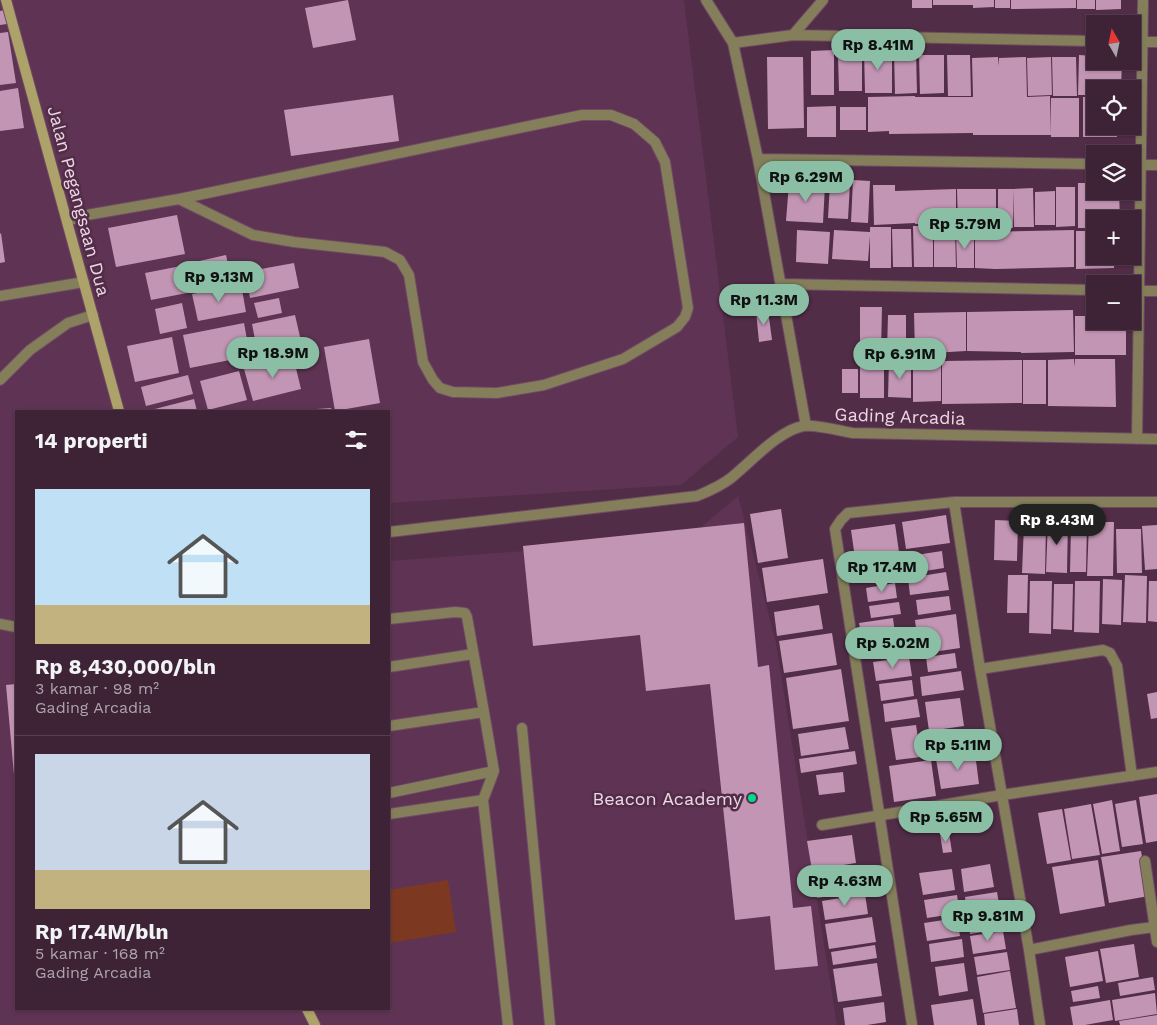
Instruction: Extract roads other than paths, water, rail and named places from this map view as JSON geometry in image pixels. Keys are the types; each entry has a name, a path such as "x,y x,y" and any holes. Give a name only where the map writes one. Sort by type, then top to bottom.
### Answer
{"main road":[{"name":"Jalan Pegangsaan Dua","path":"6,0 119,410"},
{"path":"307,1010 314,1025"}],"street":[{"path":"390,532 697,496 716,488 773,442 790,431 806,426 758,159 733,43 706,0"},
{"path":"793,35 823,0"},
{"path":"1141,17 1143,0"},
{"path":"733,43 793,35 1086,41"},
{"path":"1141,42 1157,42"},
{"path":"1137,145 1138,70"},
{"path":"67,221 87,215 179,199 582,115 611,115 634,124 655,142 665,162 688,308 685,318 677,327 623,359 544,385 497,393 454,392 440,388 423,362 409,275 400,260 385,252 294,242 254,235 179,199"},
{"path":"758,159 1086,164"},
{"path":"1141,165 1157,165"},
{"path":"1136,275 1137,200"},
{"path":"0,296 84,282"},
{"path":"781,284 1086,290"},
{"path":"1141,291 1157,292"},
{"path":"0,380 30,350 68,323 93,315"},
{"path":"1136,330 1137,439"},
{"name":"Gading Arcadia","path":"806,426 853,433 1157,439"},
{"path":"954,502 1040,1025"},
{"path":"912,1025 835,529 848,513 954,502 1157,502"},
{"path":"390,619 455,612 465,613 467,617 494,771 483,800 508,1025"},
{"path":"0,624 15,627"},
{"path":"980,669 1103,650 1110,653 1117,666 1132,776"},
{"path":"390,667 473,654"},
{"path":"390,726 484,712"},
{"path":"522,728 550,1025"},
{"path":"390,793 494,771"},
{"path":"822,825 1002,795 1157,772"},
{"path":"390,814 483,800"},
{"path":"1145,862 1157,942"},
{"path":"1029,950 1154,927"}],"place":[{"name":"Beacon Academy","path":"752,798"}]}
